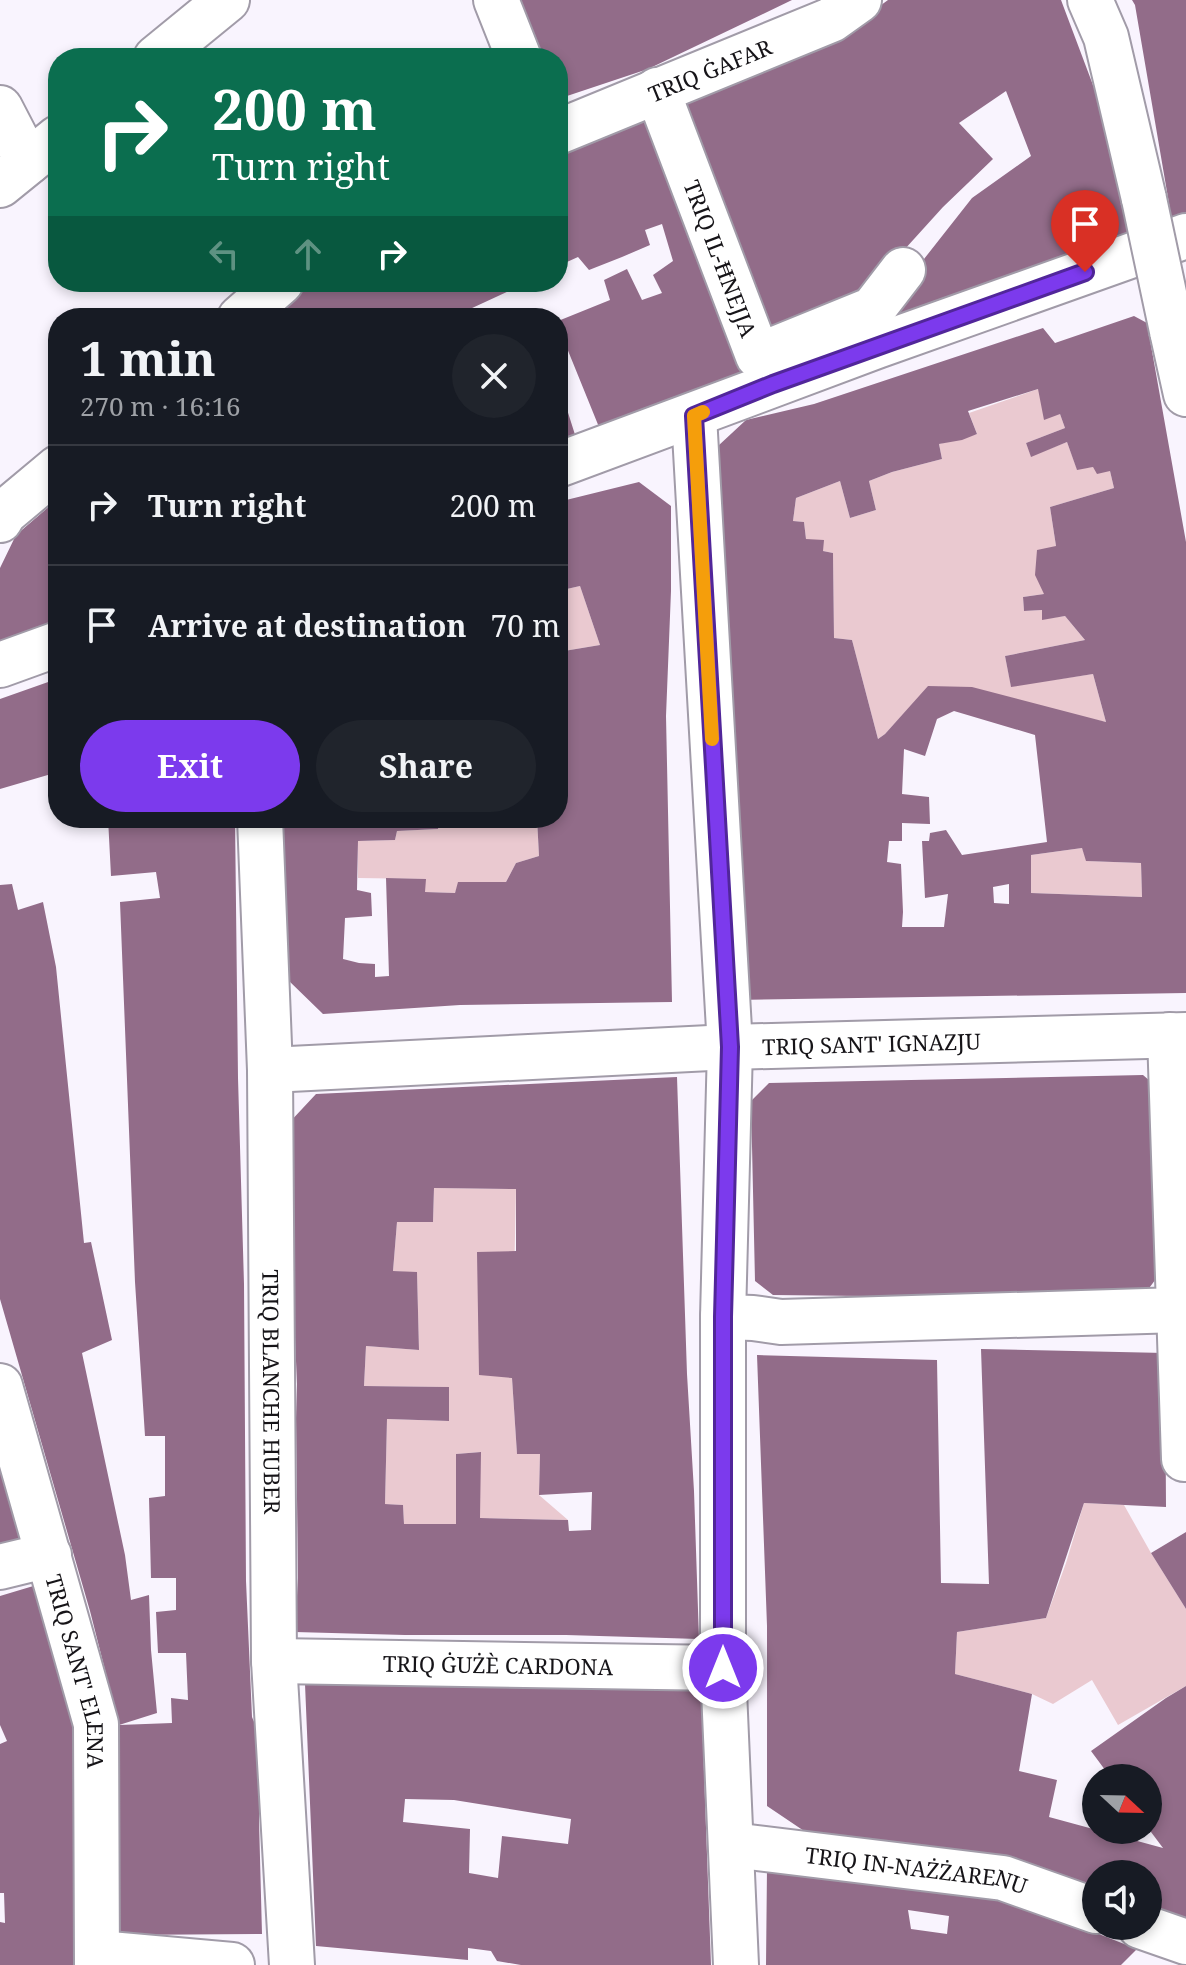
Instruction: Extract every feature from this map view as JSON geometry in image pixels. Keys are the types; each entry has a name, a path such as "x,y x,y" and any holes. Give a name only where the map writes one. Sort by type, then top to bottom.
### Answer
{"street":[{"path":"168,48 227,0"},
{"path":"496,0 515,48"},
{"name":"TRIQ ĠAFAR","path":"568,128 831,20 859,0"},
{"path":"1090,0 1106,37 1186,394"},
{"name":"TRIQ IL-ĦNEJJA","path":"657,90 758,356 873,309 903,270"},
{"path":"0,108 29,162"},
{"path":"568,461 877,346 1186,236"},
{"path":"251,308 270,292"},
{"path":"694,416 730,1047 723,1317 723,1668 736,1965"},
{"path":"0,520 4,513 48,476"},
{"path":"0,665 48,648"},
{"name":"TRIQ BLANCHE HUBER","path":"260,828 270,1070 274,1661 292,1965"},
{"path":"1178,1035 1179,1310 1184,1459"},
{"name":"TRIQ SANT' IGNAZJU","path":"270,1070 730,1047 1178,1035"},
{"path":"723,1317 781,1322 1179,1310"},
{"name":"TRIQ SANT' ELENA","path":"0,1386 96,1724 98,1959"},
{"path":"0,1567 49,1555"},
{"name":"TRIQ ĠUŻÈ CARDONA","path":"274,1661 723,1668"},
{"name":"TRIQ IN-NAŻŻARENU","path":"732,1845 1003,1878 1082,1906"},
{"path":"1162,1934 1186,1942"},
{"path":"98,1959 232,1965"}],"shaded area":[{"path":"1038,389 1060,414 1065,428 1026,443 1031,456 1067,442 1077,469 1093,467 1110,471 1114,488 1050,507 1056,546 1044,594 1023,597 1024,611 1042,610 1042,619 1065,616 1085,640 1005,656 1011,686 1093,674 1106,722 929,686 878,739 852,640 834,638 833,553 823,551 806,539 804,522 793,521 796,498 840,481 850,518 876,510 869,481 942,459 939,444 977,434 969,413"},
{"path":"580,586 600,645 568,650 568,589"},
{"path":"538,828 539,856 516,863 506,882 459,882 455,893 425,892 425,879 358,878 358,841 395,840 397,831"},
{"path":"1082,848 1087,861 1141,863 1142,897 1031,893 1031,855"},
{"path":"434,1188 516,1189 512,1378 517,1454 540,1454 539,1495 568,1520 480,1518 480,1452 456,1454 456,1524 404,1524 403,1505 385,1504 387,1419 449,1421 448,1387 364,1386 366,1346 419,1350 417,1273 393,1271 397,1222 433,1222"},
{"path":"1084,1503 1124,1505 1186,1609 1186,1686 1118,1725 1092,1680 1053,1704 1032,1694 955,1674 957,1632 1046,1618"}],"building":[{"path":"514,0 792,0 648,69 568,96 568,48 529,48"},
{"path":"888,0 1061,0 1108,125 1131,232 931,302 884,322 913,273 972,198 1031,156 1006,91 959,123 993,159 943,207 856,303 777,342 680,96 828,44"},
{"path":"1132,0 1186,0 1186,216 1172,221 1135,5"},
{"path":"652,114 751,376 601,432 568,351 568,317 610,300 604,280 627,269 642,300 662,293 653,275 673,261 662,224 645,230 650,245 622,257 589,270 578,257 568,262 568,143"},
{"path":"293,292 507,292 472,308 276,308"},
{"path":"1134,316 1147,323 1186,542 1186,993 735,1000 719,618 718,446 746,420 814,404 1043,328 1055,343","holes":["1038,389 1044,420 1060,414 1065,428 1026,443 1031,457 1067,442 1077,470 1093,467 1097,474 1110,471 1114,488 1050,507 1056,546 1037,550 1035,575 1044,594 1023,597 1024,611 1042,610 1042,620 1065,616 1085,640 1005,656 1011,687 1093,674 1106,722 972,687 928,686 878,739 852,640 834,638 833,553 823,551 824,540 806,539 804,522 793,521 796,498 840,481 850,518 876,510 869,481 942,459 939,444 977,434 968,411","954,711 1035,735 1047,842 962,855 946,830 930,833 929,841 922,841 925,898 948,894 944,927 902,927 901,864 887,862 889,841 902,841 902,823 930,824 929,797 902,794 904,749 925,756 937,719","1082,848 1086,861 1141,863 1142,897 1031,893 1031,855","1009,884 1009,904 994,903 993,887"]},
{"path":"568,413 577,441 568,444"},
{"path":"639,482 671,506 666,716 672,1002 460,1005 323,1014 287,979 277,828 438,828 397,831 395,840 358,841 357,890 371,893 372,916 345,918 343,959 375,964 375,977 389,976 386,878 426,879 425,892 455,893 458,882 506,882 516,863 539,856 538,828 568,828 568,650 600,645 580,586 568,589 568,500"},
{"path":"48,508 48,631 0,648 0,568 16,535"},
{"path":"48,682 48,775 0,789 0,699"},
{"path":"109,828 235,828 246,1581 252,1717 261,1739 259,1820 262,1934 120,1935 119,1725 172,1723 171,1698 188,1700 186,1653 158,1653 156,1612 176,1610 176,1578 151,1578 149,1498 165,1496 165,1436 145,1436 135,1282 120,902 160,898 156,872 111,876"},
{"path":"12,884 18,910 43,902 56,967 84,1243 91,1242 112,1340 82,1353 125,1555 131,1600 149,1595 157,1713 119,1725 90,1611 0,1299 0,885"},
{"path":"1143,1075 1157,1087 1164,1268 1141,1299 773,1295 755,1281 751,1101 769,1083"},
{"path":"677,1077 699,1639 295,1632 298,1578 297,1384 288,1124 316,1094","holes":["434,1188 516,1189 516,1251 477,1252 479,1375 512,1378 517,1454 540,1454 539,1495 592,1492 591,1530 569,1531 568,1520 480,1518 481,1452 456,1454 456,1524 404,1524 403,1505 385,1504 387,1419 449,1421 449,1387 364,1386 366,1346 419,1350 417,1272 393,1271 397,1222 433,1222"]},
{"path":"981,1349 1165,1353 1166,1507 1084,1503 1046,1618 957,1632 955,1674 1032,1694 1019,1771 1057,1780 1049,1817 1082,1826 1082,1844 1148,1844 1163,1848 1160,1844 1162,1764 1101,1764 1091,1751 1186,1686 1186,1925 1162,1916 1162,1860 1082,1860 1082,1890 813,1837 767,1806 767,1626 757,1355 937,1360 941,1583 989,1584"},
{"path":"0,1459 24,1543 0,1549"},
{"path":"1186,1532 1186,1609 1151,1553"},
{"path":"40,1584 75,1719 80,1965 0,1965 0,1922 5,1923 4,1893 0,1893 0,1744 7,1741 0,1725 0,1596"},
{"path":"419,1682 701,1689 711,1965 521,1965 497,1961 491,1951 468,1948 468,1960 316,1946 305,1684","holes":["405,1799 454,1800 571,1819 568,1844 502,1836 498,1878 469,1873 470,1829 403,1822"]},
{"path":"767,1868 838,1870 1030,1907 1082,1927 1082,1940 1114,1940 1137,1949 1121,1965 766,1965","holes":["908,1910 949,1916 947,1934 911,1929"]}],"slow traffic":[{"path":"703,412 694,416 712,739"}],"route":[{"path":"723,1668 723,1317 730,1047 694,416 773,384 1085,272"}]}
